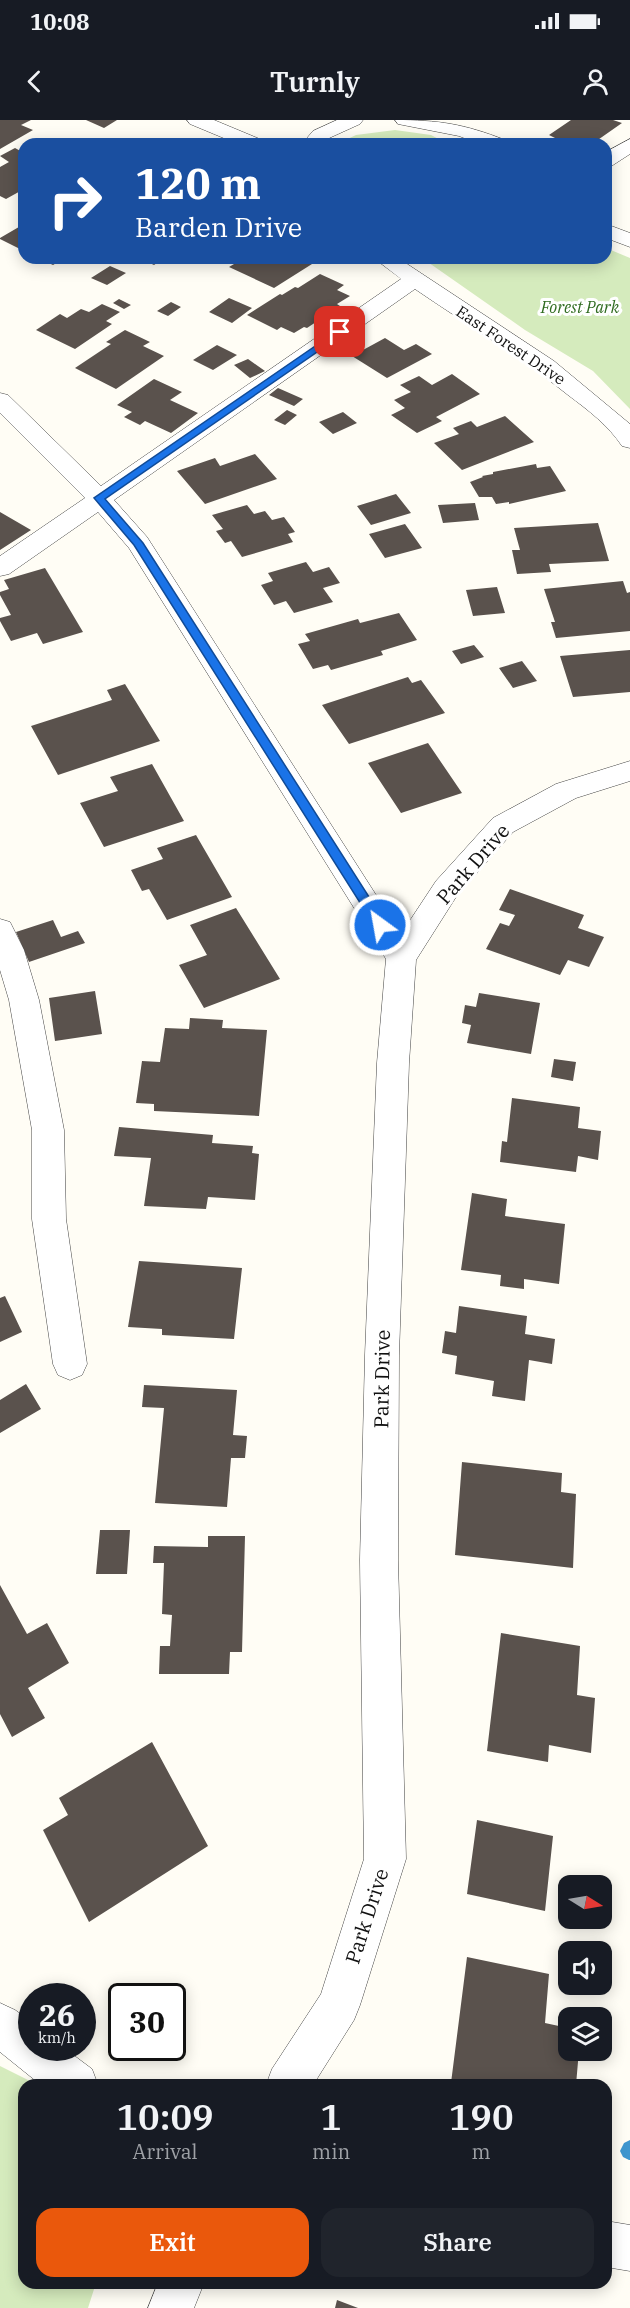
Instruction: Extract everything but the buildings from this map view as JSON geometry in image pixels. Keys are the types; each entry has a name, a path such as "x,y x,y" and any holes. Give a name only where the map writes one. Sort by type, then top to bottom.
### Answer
{"street":[{"path":"197,120 240,138"},
{"path":"317,138 352,120"},
{"path":"405,120 464,131 483,138"},
{"path":"488,120 497,138"},
{"path":"612,157 630,145"},
{"path":"612,233 630,241"},
{"name":"East Forest Drive","path":"393,264 472,319 546,366 603,411 624,431 630,441"},
{"path":"0,568 416,279"},
{"path":"0,400 99,498 138,543 401,958"},
{"name":"Park Drive","path":"292,2079 339,2005 386,1859 380,1560 382,1355 393,1062 401,958 446,889 503,825 566,790 630,771"},
{"path":"0,930 9,950 24,1000 48,1130 49,1219 70,1364"},
{"path":"0,2025 68,2079"},
{"path":"612,2245 630,2248"},
{"path":"171,2308 179,2289"}],"green space":[{"path":"395,130 431,135 437,138 350,138 356,135"},
{"name":"Forest Park","path":"612,250 630,258 630,409 593,371 525,330 431,264 612,264"},
{"path":"0,2066 26,2079 18,2079 18,2289 94,2289 88,2308 0,2308"}],"route":[{"path":"340,332 99,498 138,543 380,925"}]}
